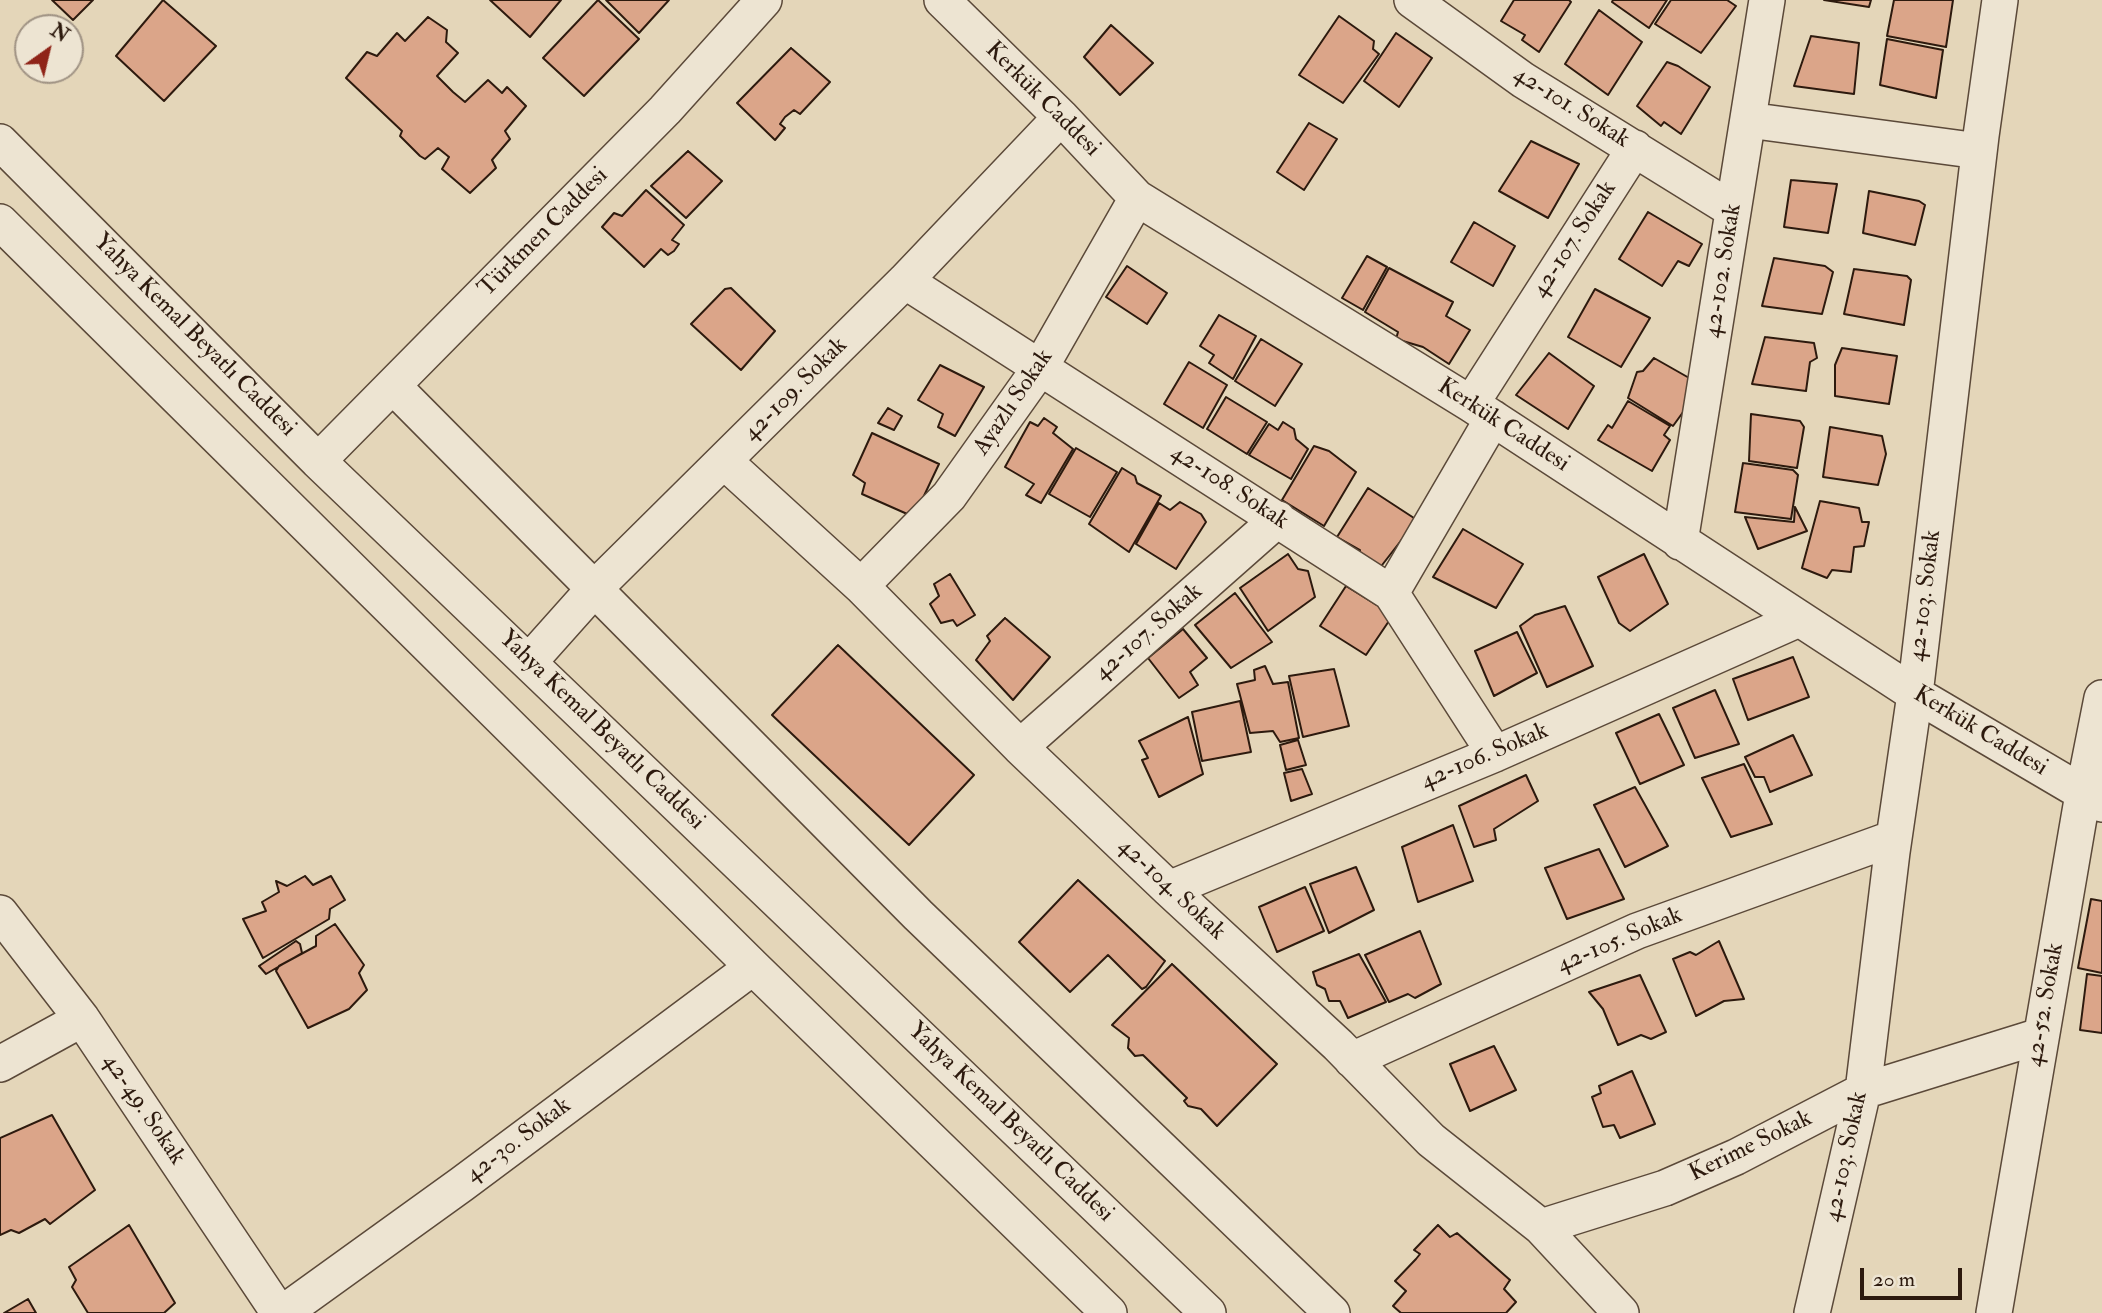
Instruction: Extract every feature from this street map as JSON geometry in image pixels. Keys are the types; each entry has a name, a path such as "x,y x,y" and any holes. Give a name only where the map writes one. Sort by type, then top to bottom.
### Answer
{"street":[{"name":"Türkmen Caddesi","path":"318,461 665,110 764,0"},
{"name":"Kerkük Caddesi","path":"942,0 1061,117 1137,198 1482,411 1915,694 2092,799"},
{"name":"42-101. Sokak","path":"1412,0 1523,80 1733,210"},
{"name":"42-102. Sokak","path":"1681,541 1767,0"},
{"name":"42-103. Sokak","path":"1812,1313 1863,1091 1894,838 1915,694 1979,151 2000,0"},
{"name":"42-109. Sokak","path":"529,662 595,588 905,281 1061,117"},
{"path":"1748,120 1979,151"},
{"name":"Yahya Kemal Beyatlı Caddesi","path":"0,142 318,461 1208,1313"},
{"name":"42-107. Sokak","path":"1391,593 1482,411 1635,148"},
{"name":"Ayazlı Sokak","path":"861,586 949,496 1040,368 1137,198"},
{"path":"0,222 753,967 1109,1313"},
{"name":"42-108. Sokak","path":"905,281 1391,593 1495,754"},
{"path":"393,386 918,915 1332,1313"},
{"name":"42-104. Sokak","path":"724,461 861,586 1020,747 1352,1060 1431,1140 1541,1227 1621,1313"},
{"name":"42-107. Sokak","path":"1020,747 1278,519"},
{"name":"42-106. Sokak","path":"1169,889 1495,754 1798,619"},
{"name":"42-52. Sokak","path":"1994,1313 2040,1036 2092,799 2102,698"},
{"name":"42-105. Sokak","path":"1352,1060 1637,931 1894,838"},
{"name":"42-49. Sokak","path":"0,913 82,1019 281,1313"},
{"name":"42-30. Sokak","path":"281,1313 461,1184 753,967"},
{"path":"0,1064 82,1019"},
{"name":"Kerime Sokak","path":"1541,1227 1665,1188 1736,1157 1863,1091 2040,1036"}],"building":[{"path":"52,0 93,0 79,14 67,14"},
{"path":"163,0 216,46 164,101 116,56"},
{"path":"490,0 561,0 530,37"},
{"path":"598,0 639,39 584,96 543,58"},
{"path":"606,0 669,0 639,33"},
{"path":"1514,0 1571,2 1539,52 1522,40 1525,35 1501,21"},
{"path":"1667,0 1649,28 1612,2"},
{"path":"1671,0 1727,0 1736,6 1701,53 1655,24"},
{"path":"1824,0 1871,0 1869,7"},
{"path":"1894,0 1953,0 1946,47 1887,36"},
{"path":"1599,10 1642,42 1608,95 1565,64"},
{"path":"1339,16 1374,41 1373,49 1379,54 1343,103 1299,75"},
{"path":"428,17 447,30 446,42 458,53 437,76 453,92 465,102 488,80 502,93 507,87 526,106 505,131 510,139 492,160 496,168 470,193 442,169 449,157 438,148 425,159 420,156 400,136 402,131 346,78 367,52 377,56 397,33 405,41"},
{"path":"1111,25 1153,63 1120,95 1084,57"},
{"path":"1396,33 1432,58 1399,107 1364,81"},
{"path":"1811,36 1859,43 1854,94 1794,86"},
{"path":"1887,39 1943,50 1936,98 1880,85"},
{"path":"791,48 830,82 800,114 794,110 785,117 780,124 785,128 775,140 737,103"},
{"path":"1667,62 1710,87 1681,134 1664,122 1661,126 1637,106"},
{"path":"1309,123 1337,139 1304,190 1277,172"},
{"path":"1531,141 1579,164 1548,218 1499,191"},
{"path":"688,151 722,181 686,218 651,186"},
{"path":"1791,180 1837,184 1828,233 1784,227"},
{"path":"646,190 684,225 672,240 679,244 674,251 668,255 661,249 644,267 602,227 614,213 622,216"},
{"path":"1869,191 1919,201 1925,205 1915,245 1863,233"},
{"path":"1648,212 1702,244 1689,266 1678,261 1662,286 1619,259"},
{"path":"1474,222 1515,246 1493,286 1451,262"},
{"path":"1367,256 1387,267 1363,310 1342,298"},
{"path":"1774,258 1825,266 1833,272 1822,314 1762,306"},
{"path":"1127,266 1167,293 1147,324 1106,297"},
{"path":"1389,268 1453,302 1446,316 1470,330 1449,364 1423,347 1396,339 1398,332 1365,312"},
{"path":"1854,269 1907,276 1911,280 1904,325 1844,314"},
{"path":"731,288 775,331 741,370 691,324 725,289"},
{"path":"1595,289 1650,318 1621,367 1568,337"},
{"path":"1219,315 1256,336 1233,379 1209,363 1214,355 1200,346"},
{"path":"1765,337 1814,343 1817,358 1810,362 1806,391 1752,384"},
{"path":"1261,339 1302,364 1275,406 1235,381"},
{"path":"1842,348 1897,356 1889,404 1835,396 1835,365"},
{"path":"1549,353 1594,386 1568,429 1516,395"},
{"path":"1654,358 1698,383 1699,390 1673,426 1628,398 1637,372 1643,371"},
{"path":"1189,362 1227,385 1203,428 1164,404"},
{"path":"940,365 984,387 955,436 938,427 943,414 918,400"},
{"path":"1226,397 1267,422 1247,454 1207,429"},
{"path":"1628,401 1670,426 1664,435 1670,440 1652,471 1598,440 1608,425 1612,428"},
{"path":"888,408 902,416 894,430 878,423"},
{"path":"1751,414 1800,421 1804,427 1797,468 1749,461"},
{"path":"1044,418 1057,427 1053,433 1073,449 1041,503 1026,495 1034,484 1005,467 1030,422 1038,426"},
{"path":"1283,422 1294,429 1296,439 1308,449 1291,479 1249,455 1269,424 1278,430"},
{"path":"1830,427 1882,436 1886,454 1878,485 1823,477"},
{"path":"872,433 939,464 914,517 862,494 865,483 853,475"},
{"path":"1314,446 1329,451 1356,472 1324,526 1282,500"},
{"path":"1076,448 1117,472 1090,517 1049,494"},
{"path":"1743,463 1793,470 1798,475 1791,519 1735,512"},
{"path":"1122,468 1135,476 1137,483 1161,496 1129,552 1089,524"},
{"path":"1368,488 1417,520 1379,569 1359,557 1360,550 1337,537"},
{"path":"1820,501 1859,508 1862,522 1869,522 1864,546 1854,547 1851,572 1832,570 1827,578 1802,568"},
{"path":"1180,502 1201,514 1206,522 1176,569 1136,544 1159,503 1170,510"},
{"path":"1795,507 1807,531 1758,549 1745,517 1794,522"},
{"path":"1463,529 1523,564 1496,608 1433,577"},
{"path":"1288,554 1298,569 1308,571 1315,597 1268,631 1240,588"},
{"path":"1644,554 1668,604 1630,631 1619,623 1598,577"},
{"path":"950,574 975,615 957,626 953,620 941,623 930,604 939,596 934,584"},
{"path":"1346,586 1393,615 1366,655 1320,626"},
{"path":"1235,593 1272,642 1231,668 1195,625"},
{"path":"1565,606 1593,666 1547,687 1520,626 1535,615"},
{"path":"1005,618 1050,657 1013,700 976,660 990,641 987,636"},
{"path":"1183,629 1207,658 1190,672 1198,685 1179,698 1148,658"},
{"path":"1517,632 1537,673 1494,696 1475,651"},
{"path":"838,645 974,775 909,845 772,715"},
{"path":"1793,657 1809,697 1748,720 1733,679"},
{"path":"1265,666 1273,684 1288,682 1299,738 1280,742 1273,731 1250,733 1237,684 1255,680 1254,670"},
{"path":"1334,669 1349,726 1303,737 1289,676"},
{"path":"1715,690 1739,744 1695,758 1673,708"},
{"path":"1240,701 1251,752 1202,761 1192,712"},
{"path":"1659,714 1684,765 1640,784 1616,733"},
{"path":"1188,717 1203,774 1159,797 1142,760 1148,758 1139,741"},
{"path":"1793,735 1812,775 1770,792 1764,777 1755,777 1745,757"},
{"path":"1298,740 1306,765 1286,770 1280,745"},
{"path":"1744,764 1772,824 1731,837 1702,778"},
{"path":"1302,769 1312,794 1291,801 1284,773"},
{"path":"1526,775 1538,801 1494,829 1496,840 1474,847 1459,806"},
{"path":"1635,787 1668,846 1625,867 1594,805"},
{"path":"1453,825 1473,881 1418,902 1402,847"},
{"path":"1599,849 1624,899 1567,919 1545,868"},
{"path":"1356,867 1374,910 1329,933 1310,884"},
{"path":"305,876 313,885 331,876 345,900 330,909 329,919 263,958 243,919 266,911 262,902 279,892 276,881 287,886"},
{"path":"1078,880 1165,961 1146,987 1142,989 1108,955 1070,992 1019,942"},
{"path":"1305,887 1324,931 1277,952 1259,907"},
{"path":"2091,899 2102,901 2102,973 2078,968"},
{"path":"335,924 364,965 359,973 367,990 349,1009 308,1028 276,971 279,966 316,946 316,936"},
{"path":"1420,931 1441,984 1415,998 1408,994 1389,1002 1365,955"},
{"path":"296,941 300,944 302,953 266,974 259,966"},
{"path":"1719,941 1744,999 1724,1001 1696,1016 1673,959 1690,952 1696,955"},
{"path":"1359,954 1386,1002 1348,1018 1340,1001 1329,1001 1325,989 1317,985 1313,972"},
{"path":"1172,964 1277,1064 1217,1126 1201,1109 1188,1106 1184,1101 1187,1098 1143,1055 1135,1056 1128,1048 1129,1038 1112,1025"},
{"path":"2087,974 2102,976 2102,1033 2080,1030"},
{"path":"1640,975 1666,1032 1651,1039 1641,1035 1618,1045 1603,1009 1589,992"},
{"path":"1494,1046 1516,1090 1470,1111 1450,1064"},
{"path":"1632,1071 1655,1124 1620,1138 1614,1125 1603,1127 1592,1097 1601,1093 1599,1086"},
{"path":"52,1115 95,1190 50,1224 45,1219 19,1233 11,1230 0,1235 0,1138"},
{"path":"129,1225 175,1303 164,1313 88,1313 72,1287 76,1280 69,1267"},
{"path":"1438,1225 1450,1237 1457,1233 1510,1280 1504,1289 1516,1302 1506,1313 1401,1313 1393,1306 1406,1291 1395,1281 1420,1254 1414,1250"},
{"path":"28,1299 36,1313 4,1313"}]}
